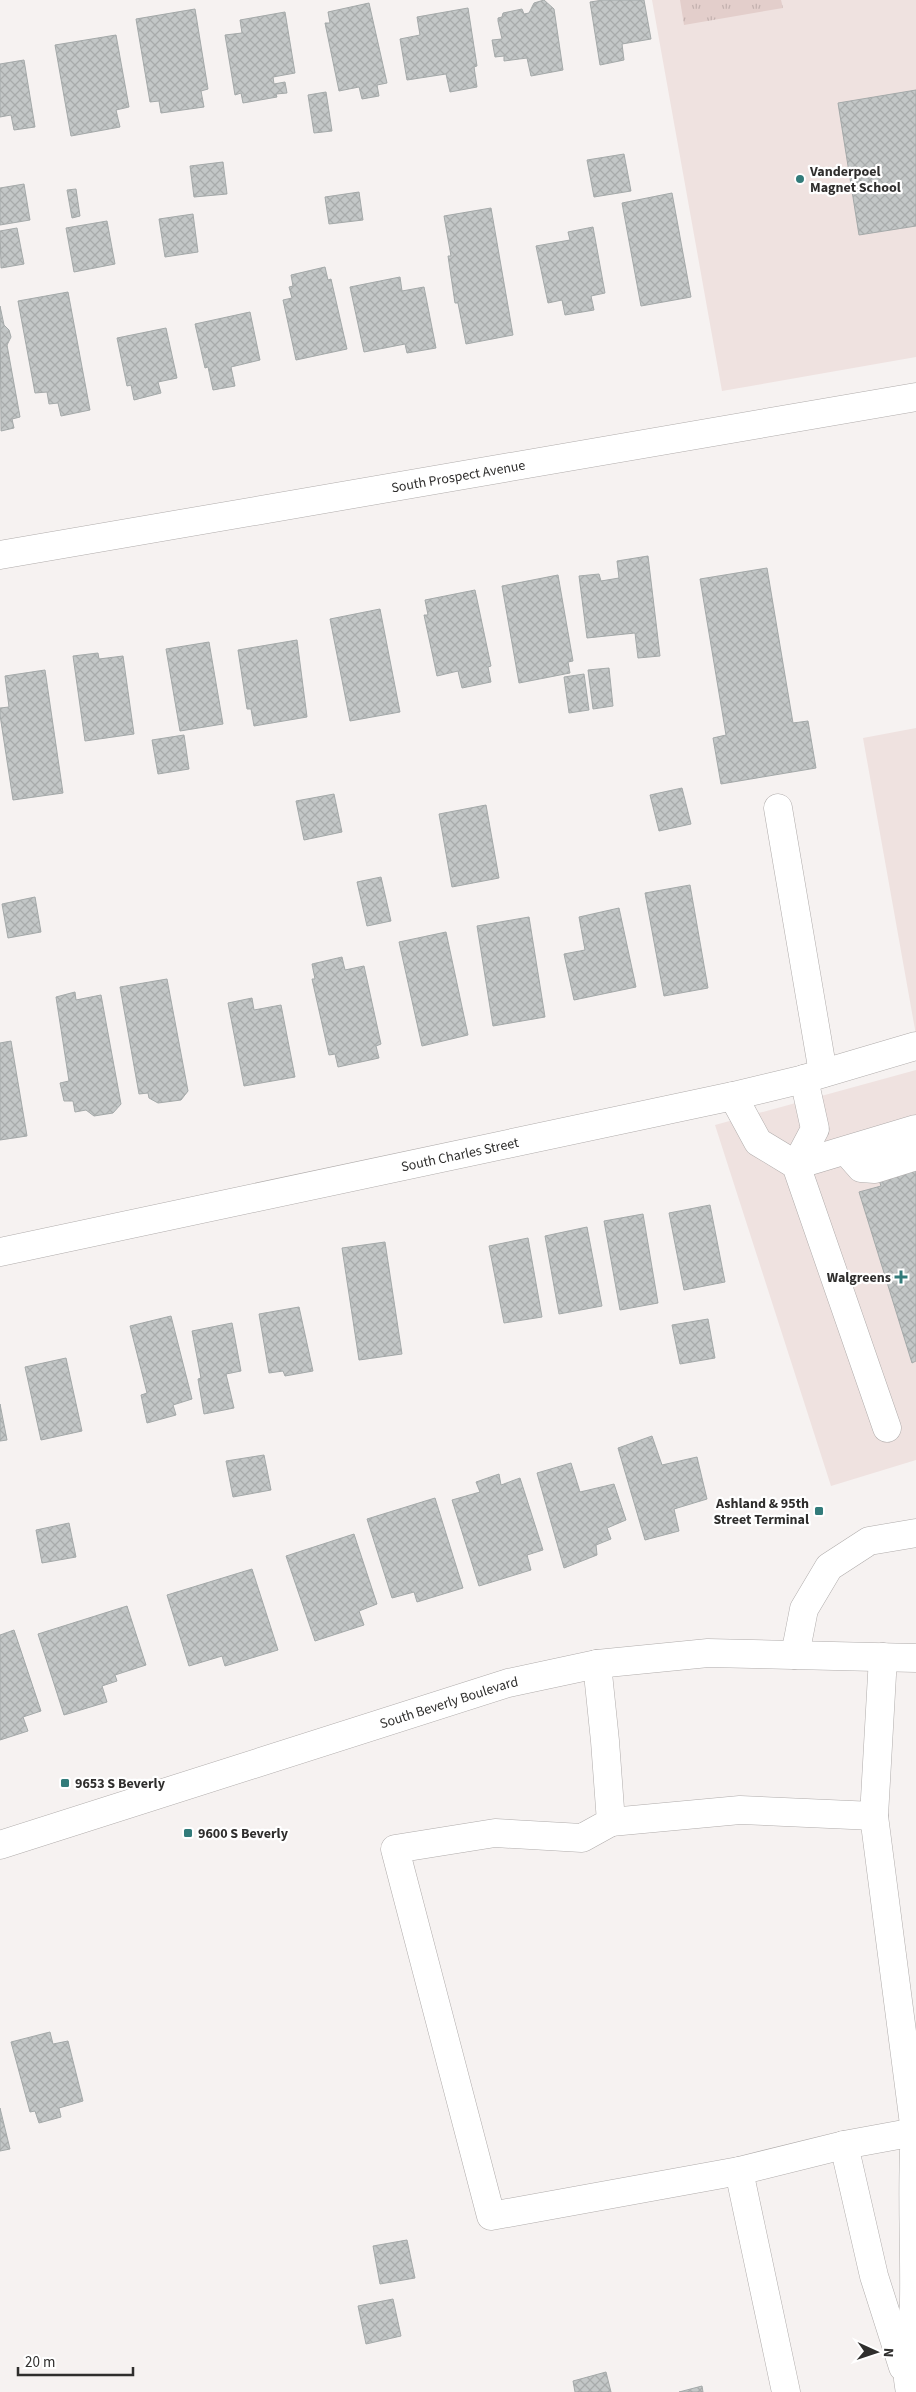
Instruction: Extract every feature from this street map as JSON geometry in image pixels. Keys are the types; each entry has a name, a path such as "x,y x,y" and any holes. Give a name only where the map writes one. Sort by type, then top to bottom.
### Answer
{"street":[{"name":"South Prospect Avenue","path":"0,555 916,397"},
{"path":"778,808 814,1076 814,1129 796,1165"},
{"name":"South Charles Street","path":"0,1252 734,1096 814,1076 916,1046"},
{"path":"734,1096 758,1142 796,1165 887,1428"},
{"path":"796,1165 916,1129"},
{"path":"846,1151 861,1168 875,1169 916,1156"},
{"path":"795,1655 804,1609 829,1566 869,1541 916,1533"},
{"name":"South Beverly Boulevard","path":"0,1845 508,1683 596,1664 708,1653 916,1658"},
{"path":"883,1657 874,1816 915,2132 912,2180 914,2301 908,2385"},
{"path":"596,1664 605,1741 611,1822"},
{"path":"874,1816 740,1810 611,1822 582,1838 495,1833 395,1849 491,2216 739,2171 844,2145 915,2132"},
{"path":"844,2145 874,2276 908,2385"},
{"path":"739,2171 786,2392"}],"shaded area":[{"name":"Vanderpoel Magnet School","path":"652,0 916,0 916,357 722,391"},
{"path":"916,728 916,1035 863,738"},
{"path":"916,1070 916,1460 831,1486 715,1125"}],"green space":[{"path":"680,0 781,0 783,8 684,25"}],"building":[{"path":"544,0 554,9 563,70 531,76 527,58 504,61 504,56 495,57 492,40 502,39 498,18 502,17 503,13 522,9 524,14 529,13 534,3"},
{"path":"603,0 644,0 651,39 622,44 624,60 600,65 590,2"},
{"path":"369,3 387,83 377,85 379,96 362,99 359,87 339,91 325,23 330,23 328,12"},
{"path":"468,8 477,66 474,67 477,87 450,92 446,74 407,80 400,39 420,35 417,17"},
{"path":"195,9 208,89 201,91 204,107 161,113 159,101 150,102 136,19"},
{"path":"285,12 295,73 273,77 274,84 285,82 287,93 276,94 277,97 243,103 241,93 235,95 225,35 242,33 240,20"},
{"path":"116,35 129,107 116,110 120,127 71,136 55,45"},
{"path":"24,60 35,127 14,130 11,115 0,117 0,64"},
{"path":"916,90 916,226 859,235 838,103"},
{"path":"326,92 332,131 314,133 308,95"},
{"path":"624,154 631,191 594,197 587,160"},
{"path":"223,162 227,194 194,197 190,166"},
{"path":"24,184 30,220 0,225 0,188"},
{"path":"76,189 80,216 72,218 67,190"},
{"path":"359,192 363,220 329,224 325,197"},
{"path":"672,193 691,297 641,306 622,203"},
{"path":"491,208 513,335 466,344 458,303 455,303 448,256 451,256 444,216"},
{"path":"193,214 198,252 165,257 159,219"},
{"path":"107,221 115,264 74,272 66,228"},
{"path":"593,227 605,293 591,296 594,310 565,315 562,300 548,303 536,246 570,240 568,232"},
{"path":"17,228 24,264 1,268 0,231"},
{"path":"325,267 328,280 331,279 347,349 296,360 283,300 292,298 289,287 293,286 291,275"},
{"path":"400,277 402,291 424,287 436,348 407,353 405,344 364,352 350,287"},
{"path":"68,292 90,410 61,416 58,403 49,404 47,392 35,393 18,301"},
{"path":"0,306 4,325 9,330 11,337 7,345 20,417 12,419 14,428 1,431"},
{"path":"250,312 260,360 231,367 235,386 213,390 208,367 205,368 195,324"},
{"path":"166,328 177,378 158,382 161,393 134,400 131,385 127,386 117,338"},
{"path":"648,556 660,656 638,658 635,633 587,638 579,576 599,574 601,581 619,578 617,561"},
{"path":"767,568 793,723 808,721 816,768 721,784 713,738 726,735 700,579"},
{"path":"558,575 573,661 568,662 570,673 519,683 502,586"},
{"path":"475,590 491,666 488,667 491,682 462,688 458,671 437,676 424,615 428,615 425,600"},
{"path":"380,609 400,712 350,721 330,619"},
{"path":"297,640 307,717 254,726 251,709 247,709 238,650"},
{"path":"209,642 223,724 180,731 166,649"},
{"path":"98,653 99,659 123,656 134,734 85,741 73,656"},
{"path":"609,668 613,706 593,709 588,670"},
{"path":"45,670 63,793 13,800 0,715 0,708 9,707 5,676"},
{"path":"584,674 589,710 569,713 564,677"},
{"path":"184,735 189,769 158,774 152,740"},
{"path":"682,788 691,824 659,831 650,795"},
{"path":"334,794 342,832 304,840 296,801"},
{"path":"486,805 499,878 452,887 439,814"},
{"path":"381,877 391,921 367,926 357,882"},
{"path":"690,885 708,988 664,996 645,893"},
{"path":"35,897 41,932 8,938 2,904"},
{"path":"619,908 636,987 574,1000 564,954 585,950 579,917"},
{"path":"529,917 545,1017 493,1026 477,926"},
{"path":"446,932 468,1035 422,1046 399,942"},
{"path":"342,957 345,970 364,966 381,1044 376,1046 379,1058 338,1067 335,1054 329,1055 312,979 315,979 312,964"},
{"path":"167,979 188,1091 181,1100 158,1103 149,1098 148,1093 139,1094 120,987"},
{"path":"75,992 76,1000 101,995 121,1104 113,1113 94,1116 86,1110 75,1112 73,1101 64,1101 60,1083 69,1081 56,997"},
{"path":"252,998 254,1010 281,1005 295,1077 244,1086 228,1003"},
{"path":"11,1041 27,1136 0,1140 0,1043"},
{"name":"Walgreens","path":"916,1161 916,1361 912,1363 859,1192 881,1186 874,1164"},
{"path":"710,1205 725,1282 684,1290 669,1213"},
{"path":"643,1214 658,1303 620,1310 604,1221"},
{"path":"587,1227 602,1306 559,1314 545,1236"},
{"path":"528,1238 542,1317 504,1323 489,1246"},
{"path":"385,1242 402,1354 359,1360 342,1248"},
{"path":"299,1307 313,1371 285,1376 283,1371 269,1373 259,1314"},
{"path":"171,1316 192,1399 173,1405 176,1415 147,1423 141,1395 147,1393 130,1326"},
{"path":"708,1319 715,1358 680,1364 672,1325"},
{"path":"232,1323 241,1371 226,1374 234,1408 204,1414 198,1379 201,1378 192,1331"},
{"path":"66,1358 82,1431 41,1440 25,1367"},
{"path":"0,1404 7,1440 0,1441"},
{"path":"652,1436 662,1465 697,1457 707,1499 674,1509 679,1531 645,1540 618,1448"},
{"path":"264,1455 271,1490 233,1497 226,1461"},
{"path":"571,1463 580,1492 614,1484 626,1520 607,1528 611,1539 596,1545 597,1555 564,1568 537,1473"},
{"path":"499,1474 501,1485 520,1478 543,1550 527,1555 531,1570 479,1586 452,1500 480,1492 476,1482"},
{"path":"435,1498 463,1588 417,1602 414,1592 392,1598 367,1519"},
{"path":"69,1523 76,1557 42,1563 36,1530"},
{"path":"354,1534 377,1604 359,1611 364,1625 315,1641 286,1556"},
{"path":"252,1569 278,1650 225,1666 222,1656 189,1666 167,1595"},
{"path":"127,1606 146,1665 115,1675 117,1681 102,1686 107,1702 64,1715 38,1634"},
{"path":"14,1630 41,1711 23,1717 28,1731 0,1740 0,1635"},
{"path":"50,2032 53,2044 68,2041 83,2101 59,2108 61,2117 39,2123 35,2111 30,2112 11,2042"},
{"path":"0,2108 10,2149 0,2151"},
{"path":"407,2240 415,2278 380,2284 373,2246"},
{"path":"393,2299 401,2336 366,2344 358,2306"},
{"path":"606,2372 611,2392 575,2392 573,2381"},
{"path":"702,2386 703,2392 679,2392"}],"place":[{"name":"Vanderpoel Magnet School","path":"800,179"},
{"name":"Walgreens","path":"901,1277"},
{"name":"Ashland & 95th Street Terminal","path":"819,1511"},
{"name":"9653 S Beverly","path":"65,1783"},
{"name":"9600 S Beverly","path":"188,1833"}]}
